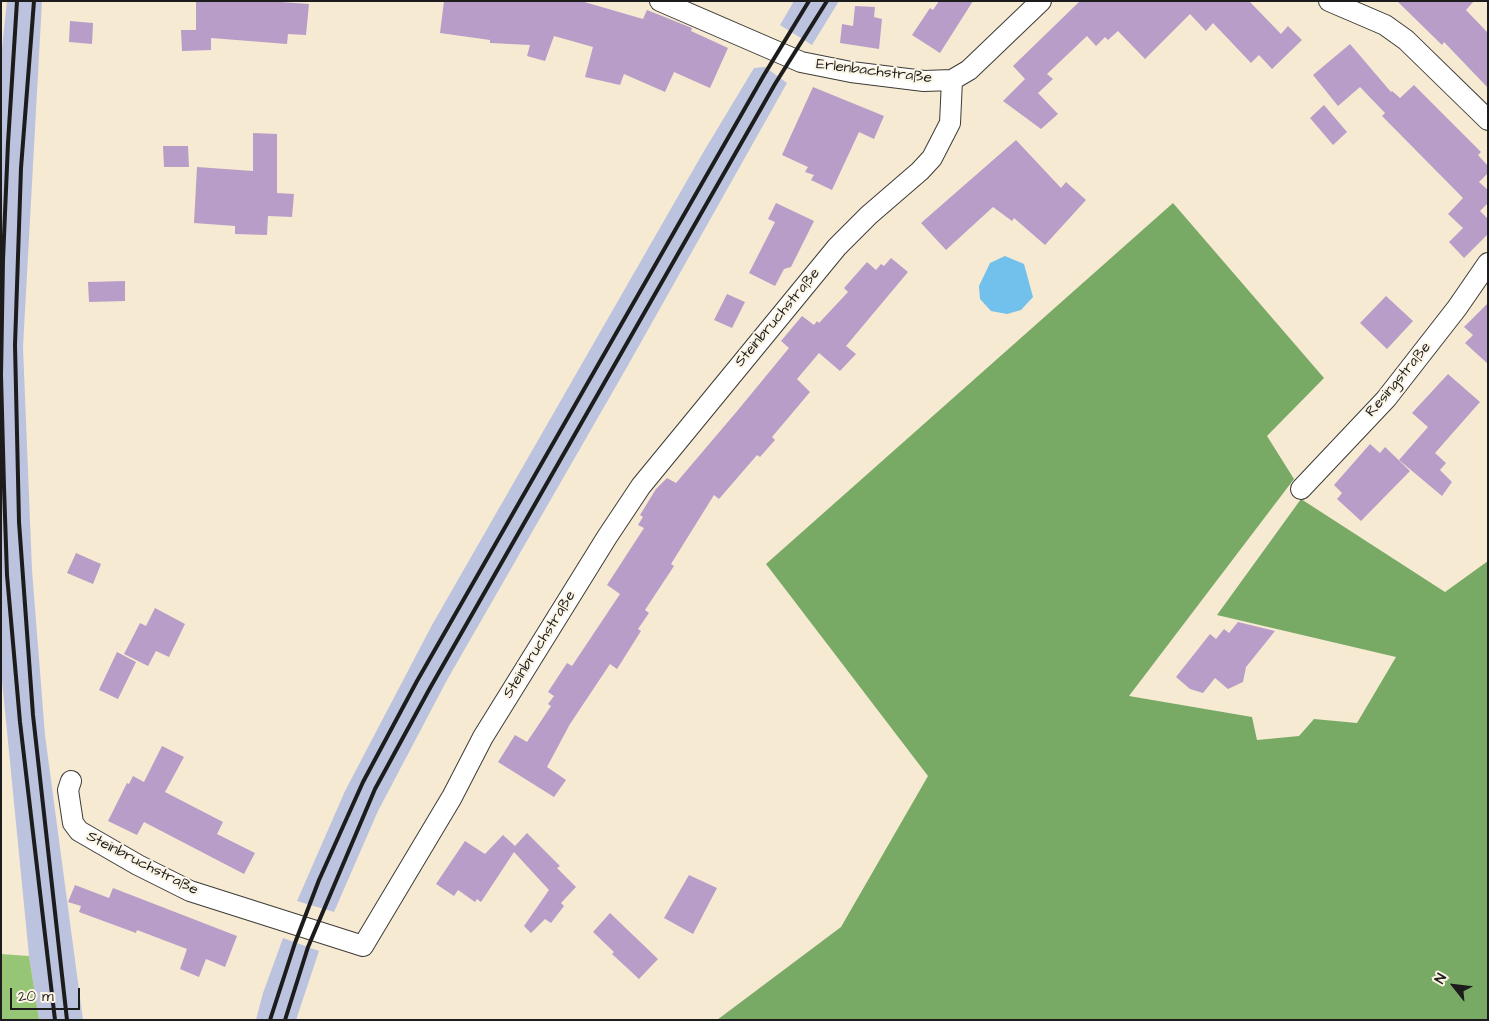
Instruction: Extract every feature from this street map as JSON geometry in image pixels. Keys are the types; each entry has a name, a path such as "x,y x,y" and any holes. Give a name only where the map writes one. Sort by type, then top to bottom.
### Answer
{"street":[{"name":"Erlenbachstraße","path":"667,2 801,62 831,69 924,81 952,80 968,70 1041,1"},
{"path":"1329,1 1385,25 1406,40 1488,120"},
{"name":"Steinbruchstraße","path":"71,780 68,790 72,823 79,831 138,865 190,891 363,946 452,796 483,737 636,493 837,246 932,158 950,123 952,80"},
{"name":"Resingstraße","path":"1301,489 1392,391 1457,308 1488,263"}],"shaded area":[{"path":"7,1 42,1 23,347 32,570 45,735 83,1020 39,1020 29,956 1,670 1,58"},
{"path":"794,1 839,1 812,45 780,25"},
{"path":"765,67 787,83 627,367 447,680 378,811 334,912 297,901 345,791 432,625 704,151 754,68"},
{"path":"283,938 319,951 296,1020 256,1020 263,993"}],"green space":[{"path":"1173,203 1324,378 1267,436 1294,479 1129,696 1252,717 1257,740 1299,736 1314,719 1357,723 1396,657 1217,615 1301,499 1445,592 1488,561 1488,1020 717,1020 841,927 928,776 766,564"},
{"path":"1,954 29,956 39,1020 1,1020"}],"water":[{"path":"1005,256 1024,264 1033,297 1021,310 1007,314 991,311 980,299 979,286 990,263"}],"building":[{"path":"196,1 267,1 309,4 306,35 288,34 287,44 211,38 211,50 182,51 181,30 196,30"},
{"path":"444,1 581,1 643,19 647,10 692,28 691,31 728,48 710,88 674,72 665,92 624,74 620,85 585,77 593,47 554,36 545,61 527,56 530,45 490,43 490,40 440,33"},
{"path":"939,1 973,1 940,53 912,35 930,8 933,10"},
{"path":"1080,1 1249,1 1281,34 1288,26 1302,40 1272,69 1259,55 1251,63 1213,23 1206,31 1190,14 1145,59 1118,31 1108,40 1105,37 1096,46 1087,36 1047,74 1053,79 1038,93 1058,114 1041,129 1003,101 1025,79 1013,66"},
{"path":"1397,1 1474,1 1466,10 1488,33 1488,88 1444,42 1442,45"},
{"path":"855,6 875,7 874,17 882,19 879,49 840,43 842,24 853,26"},
{"path":"70,21 93,23 92,44 69,42"},
{"path":"1350,44 1391,92 1400,98 1414,85 1481,152 1478,155 1488,166 1488,173 1479,182 1488,190 1488,203 1480,211 1488,219 1488,234 1464,258 1449,242 1463,228 1448,214 1463,198 1382,116 1385,113 1360,87 1338,106 1313,75"},
{"path":"813,87 884,116 874,139 859,132 832,190 811,180 814,175 805,172 808,167 782,155"},
{"path":"1324,105 1347,132 1333,145 1310,118"},
{"path":"253,133 277,134 277,193 294,194 292,217 268,216 267,235 235,234 235,226 194,223 197,167 253,171"},
{"path":"1016,140 1061,188 1066,182 1086,200 1045,245 1014,218 1012,221 993,207 946,250 921,223"},
{"path":"163,146 188,146 189,167 164,167"},
{"path":"776,203 814,221 791,267 784,269 775,286 749,273 775,222 768,219"},
{"path":"891,258 908,272 846,346 856,354 840,371 819,353 797,379 810,392 772,437 775,440 760,457 757,455 719,499 714,495 671,564 674,566 645,610 649,613 638,629 641,631 617,669 610,664 570,724 547,767 566,780 554,797 498,762 515,735 527,742 551,706 548,704 554,696 548,692 567,663 572,666 620,594 607,585 644,528 638,525 643,517 640,515 656,489 667,478 676,483 738,410 789,348 781,341 802,316 814,325 817,321 819,323 848,292 844,288 867,262 876,270 881,264 884,266"},
{"path":"125,281 125,301 89,302 88,282"},
{"path":"727,294 745,302 732,328 714,320"},
{"path":"1386,296 1413,321 1387,349 1360,323"},
{"path":"1488,303 1488,364 1465,343 1473,335 1464,327"},
{"path":"1448,374 1480,402 1435,453 1446,463 1440,470 1452,482 1442,496 1399,460 1428,427 1412,413"},
{"path":"1370,444 1380,453 1385,447 1410,471 1361,521 1337,499 1342,493 1334,485"},
{"path":"76,553 101,564 93,584 67,573"},
{"path":"155,608 185,624 169,657 156,651 148,666 124,654 140,623 146,626"},
{"path":"1238,622 1275,631 1246,667 1243,682 1228,689 1215,678 1203,693 1190,689 1176,677 1210,634 1216,639 1224,629 1229,633"},
{"path":"117,652 136,662 118,699 99,690"},
{"path":"162,746 184,757 165,792 223,822 217,834 255,853 244,874 144,822 137,835 108,821 127,783 129,784 133,776 144,782"},
{"path":"527,833 560,866 557,868 576,887 561,903 564,906 551,923 545,919 531,933 524,926 549,890 514,852 481,902 477,899 475,902 458,890 454,896 436,884 465,841 485,854 503,835 515,846"},
{"path":"689,875 717,888 693,934 664,918"},
{"path":"75,885 109,898 113,888 237,936 225,967 206,959 199,977 180,969 187,949 137,930 136,933 79,912 81,906 68,902"},
{"path":"610,913 658,959 639,979 612,954 614,952 593,932"}],"railway":[{"path":"17,1 3,260 1,375 7,575 20,722 55,1020"},
{"path":"34,1 21,168 15,345 19,522 33,715 67,1020"},
{"path":"270,1020 295,943 319,880 363,782 417,681 764,75 809,1"},
{"path":"285,1020 308,947 375,789 430,688 775,84 827,1"}]}
